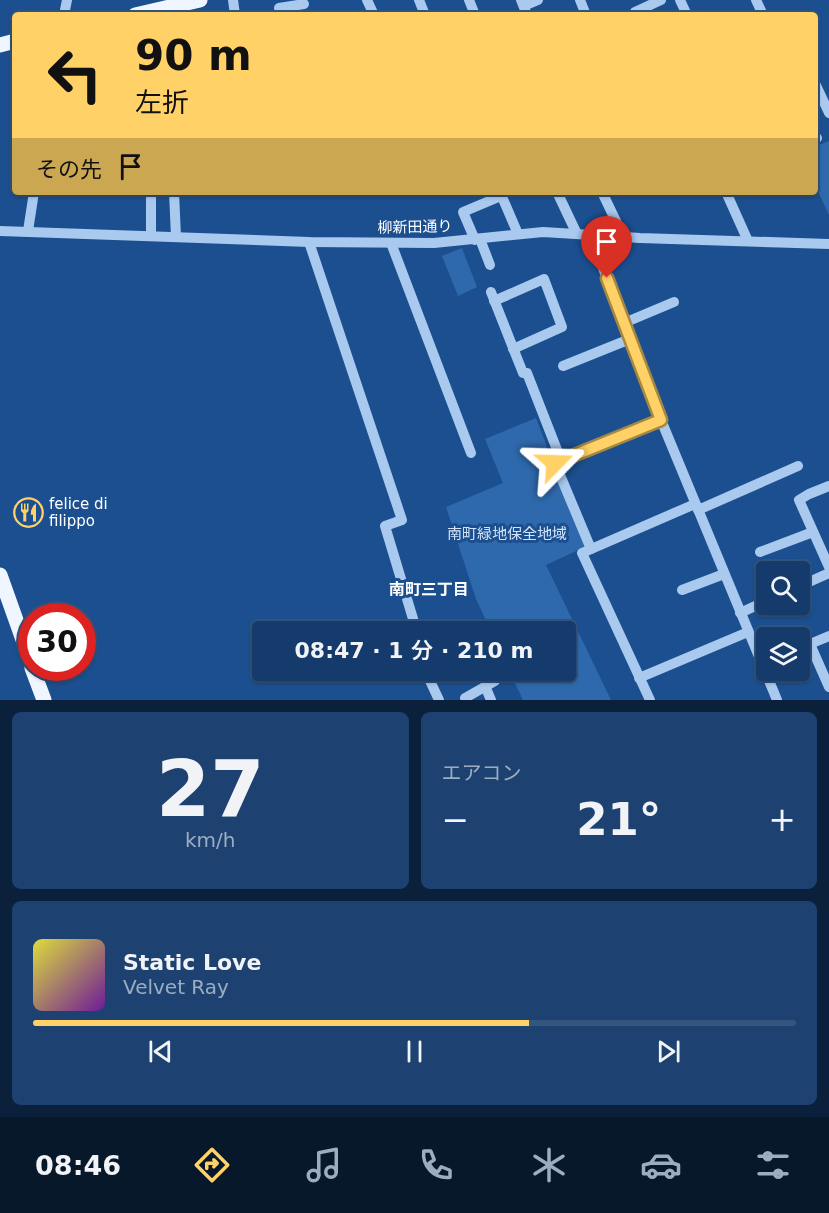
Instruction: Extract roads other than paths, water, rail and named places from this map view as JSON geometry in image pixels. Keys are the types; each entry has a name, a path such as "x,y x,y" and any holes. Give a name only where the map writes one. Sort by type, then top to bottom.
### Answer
{"main road":[{"path":"148,12 200,0"},
{"path":"0,574 18,626"},
{"path":"37,681 44,700"}],"street":[{"path":"524,7 538,0"},
{"path":"635,12 661,0"},
{"path":"279,8 304,4"},
{"path":"818,90 829,113"},
{"path":"28,231 34,195"},
{"path":"151,195 151,236"},
{"path":"174,195 176,237"},
{"path":"490,265 463,212 499,195"},
{"path":"501,195 518,234"},
{"path":"558,195 576,232"},
{"path":"603,195 623,236"},
{"path":"727,195 748,241"},
{"name":"柳新田通り","path":"0,231 391,243 434,243 543,232 576,232 829,244"},
{"path":"590,234 661,420 777,700"},
{"path":"309,242 402,520 385,526 414,621"},
{"path":"391,243 471,453"},
{"path":"513,349 562,327 544,279 492,296 513,349 523,373 528,373 561,460"},
{"path":"624,323 674,302"},
{"path":"563,366 630,339"},
{"path":"591,549 555,463 661,420"},
{"path":"650,700 582,553 798,466"},
{"path":"829,486 799,500 829,567"},
{"path":"760,552 813,532"},
{"path":"810,582 829,573"},
{"path":"682,590 724,574"},
{"path":"740,613 756,606"},
{"path":"639,678 748,632"},
{"path":"829,636 810,644 829,687"},
{"path":"431,681 439,700"},
{"path":"465,698 495,681"},
{"path":"484,686 491,700"}],"place":[{"name":"felice di filippo","path":"28,513"}],"district":[{"name":"南町三丁目","path":"429,589"}],"park label":[{"name":"南町緑地保全地域","path":"507,534"}]}
